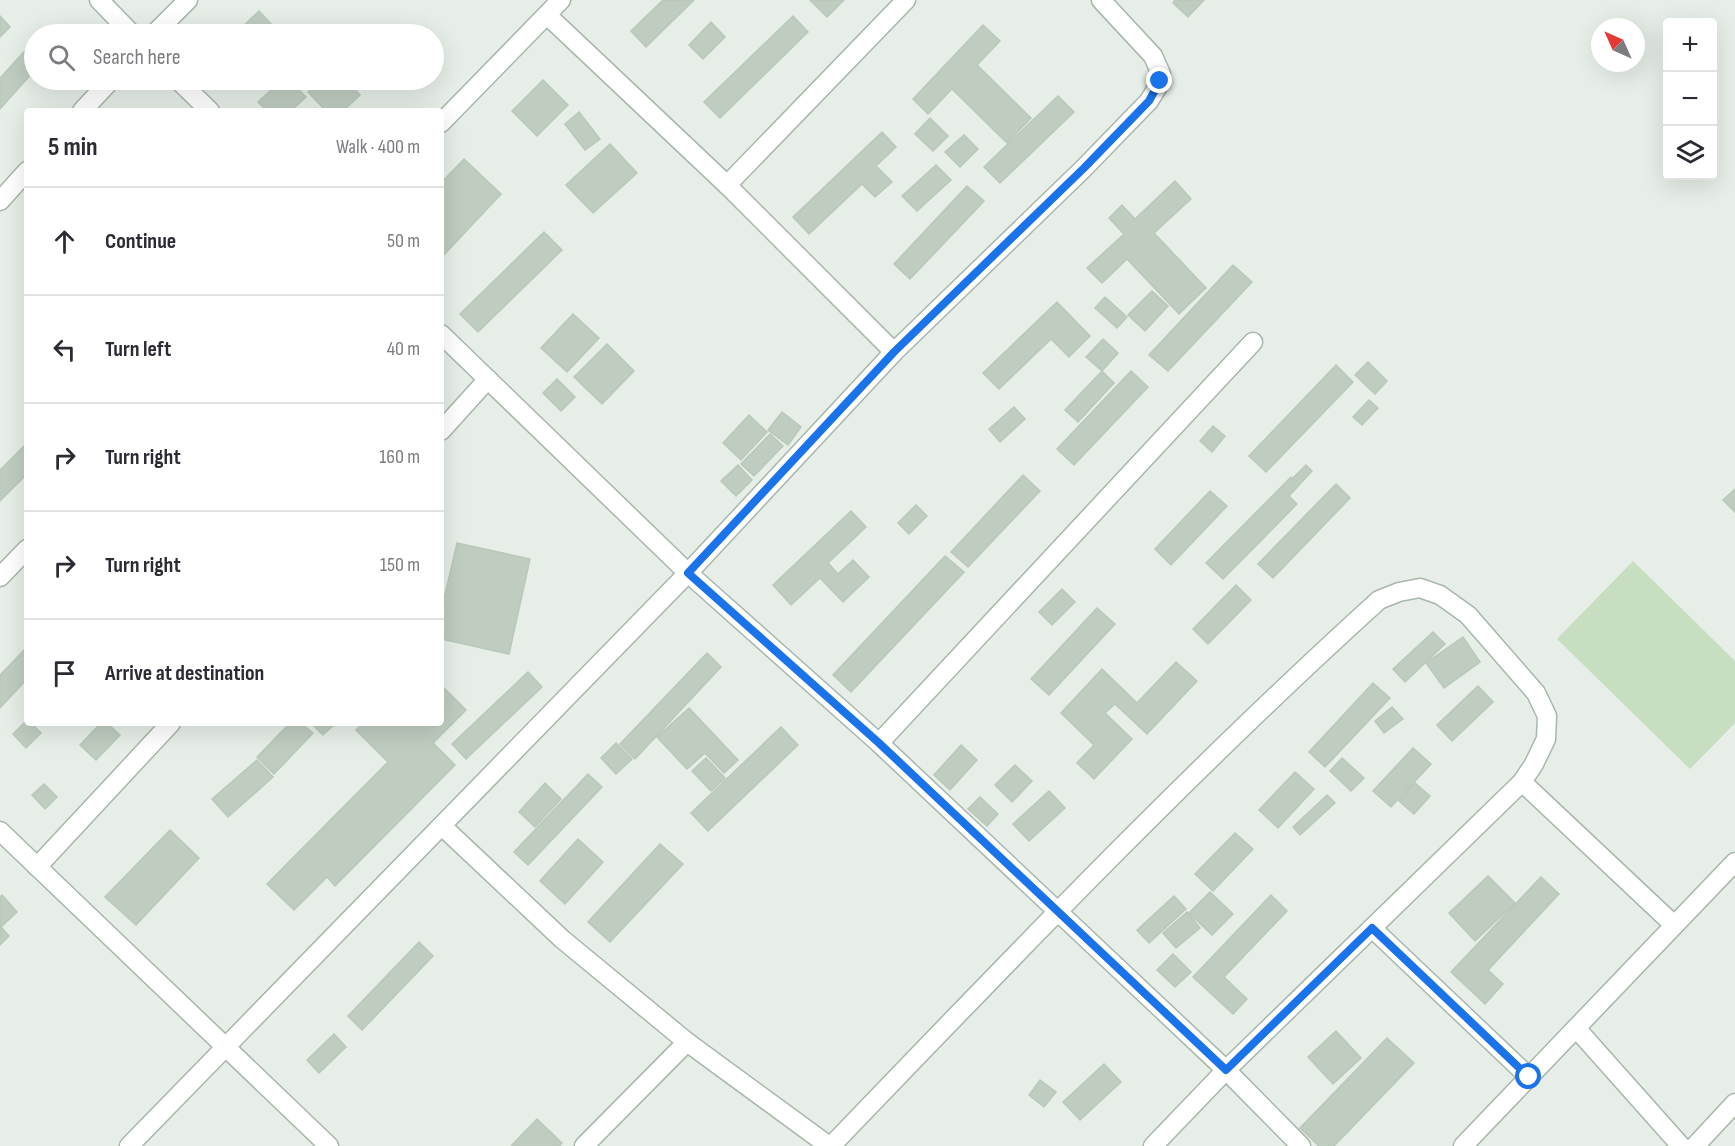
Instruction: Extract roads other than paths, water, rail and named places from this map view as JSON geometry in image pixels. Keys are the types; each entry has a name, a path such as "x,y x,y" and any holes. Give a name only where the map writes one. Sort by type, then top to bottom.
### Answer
{"street":[{"path":"99,0 122,24"},
{"path":"163,24 188,0"},
{"path":"444,120 561,0"},
{"path":"727,185 906,0"},
{"path":"129,1146 688,573 894,352 1084,168 1149,101 1157,88 1161,74 1153,56 1101,0"},
{"path":"547,15 727,185 894,352"},
{"path":"85,108 102,90"},
{"path":"188,90 207,108"},
{"path":"0,201 24,174"},
{"path":"444,337 688,573 879,743 1226,1070 1301,1146"},
{"path":"879,743 1253,342"},
{"path":"444,428 488,379"},
{"path":"0,577 24,552"},
{"path":"442,826 562,939 687,1042 830,1146 1057,912 1284,687 1379,600 1399,592 1420,588 1440,595 1468,615 1536,693 1547,716 1546,739 1534,764 1522,782 1226,1070 1152,1146"},
{"path":"37,867 168,726"},
{"path":"1522,782 1674,925"},
{"path":"0,831 329,1146"},
{"path":"1463,1146 1735,862"},
{"path":"1372,928 1529,1077"},
{"path":"1576,1028 1681,1146"},
{"path":"584,1146 687,1042"},
{"path":"1695,1146 1735,1103"}]}
